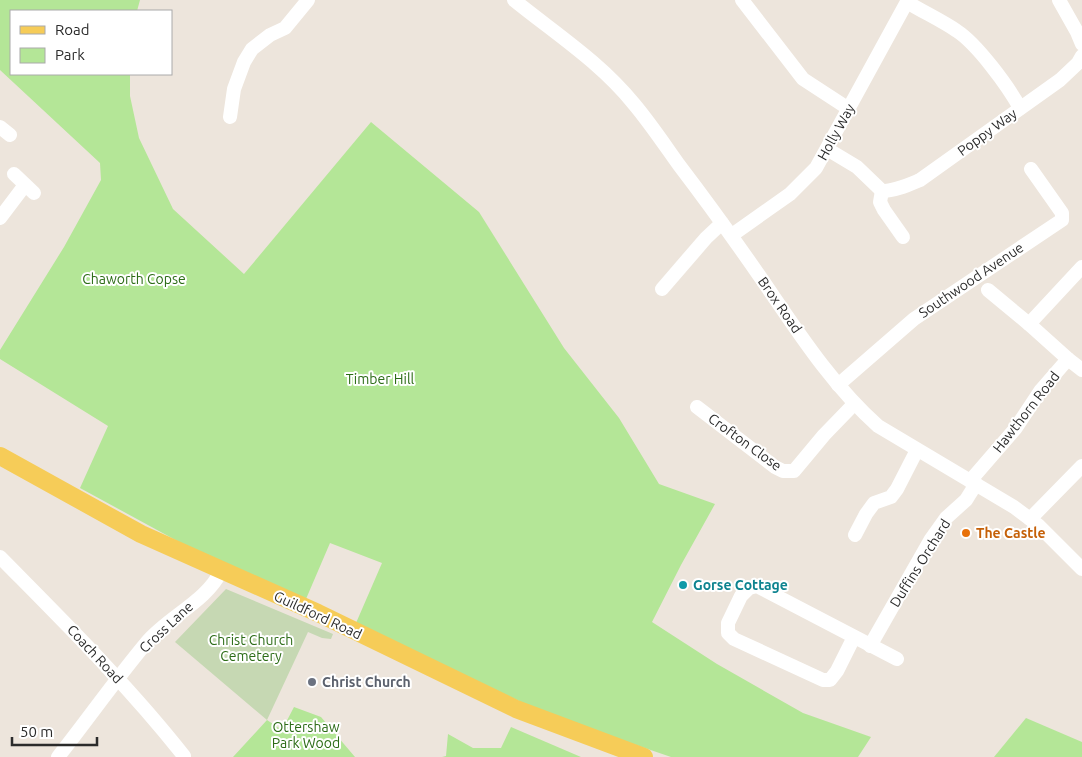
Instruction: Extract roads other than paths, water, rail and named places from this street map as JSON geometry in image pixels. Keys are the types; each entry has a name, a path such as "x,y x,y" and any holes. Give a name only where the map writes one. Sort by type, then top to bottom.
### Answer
{"main road":[{"name":"Guildford Road","path":"0,456 141,534 318,613 516,709 644,757"}],"street":[{"path":"230,117 234,88 248,55 252,49 270,35 285,28 308,0"},
{"name":"Brox Road","path":"514,0 589,58 613,80 732,235 794,326 854,404 878,426 1014,507 1030,519 1082,569"},
{"path":"742,0 803,80 849,109"},
{"path":"1059,0 1082,44"},
{"path":"907,1 958,31 994,70 1012,93 1020,108"},
{"name":"Holly Way","path":"732,235 800,185 816,168 907,1"},
{"name":"Poppy Way","path":"882,192 894,190 920,180 1060,80 1078,64 1082,56"},
{"path":"827,148 857,167 882,192 880,202 903,237"},
{"name":"Southwood Avenue","path":"838,385 914,319 1062,220 1062,213 1031,169"},
{"path":"0,218 29,189 14,174"},
{"path":"667,289 706,238 722,223"},
{"path":"1029,324 1082,267"},
{"name":"Hawthorn Road","path":"973,482 1015,429 1041,390 1068,359 988,290"},
{"path":"1068,359 1082,370"},
{"name":"Crofton Close","path":"697,407 775,467 783,471 794,471 824,435 854,404"},
{"path":"855,535 874,503 891,497 897,489 917,450"},
{"path":"1030,519 1082,466"},
{"name":"Duffins Orchard","path":"870,646 931,539 946,518 966,500 973,482"},
{"name":"Coach Road","path":"0,557 152,715 184,756"},
{"name":"Cross Lane","path":"58,757 148,640 206,591 217,580 221,571"},
{"path":"854,637 837,671 830,680 823,680 734,639 728,633 728,622 741,596 749,588 757,586 897,659"}],"place":[{"name":"The Castle","path":"966,533"},
{"name":"Gorse Cottage","path":"683,585"},
{"name":"Christ Church","path":"312,682"}],"park label":[{"name":"Chaworth Copse","path":"134,279"},
{"name":"Timber Hill","path":"380,379"},
{"name":"Christ Church Cemetery","path":"251,648"},
{"name":"Ottershaw Park Wood","path":"306,736"}]}
